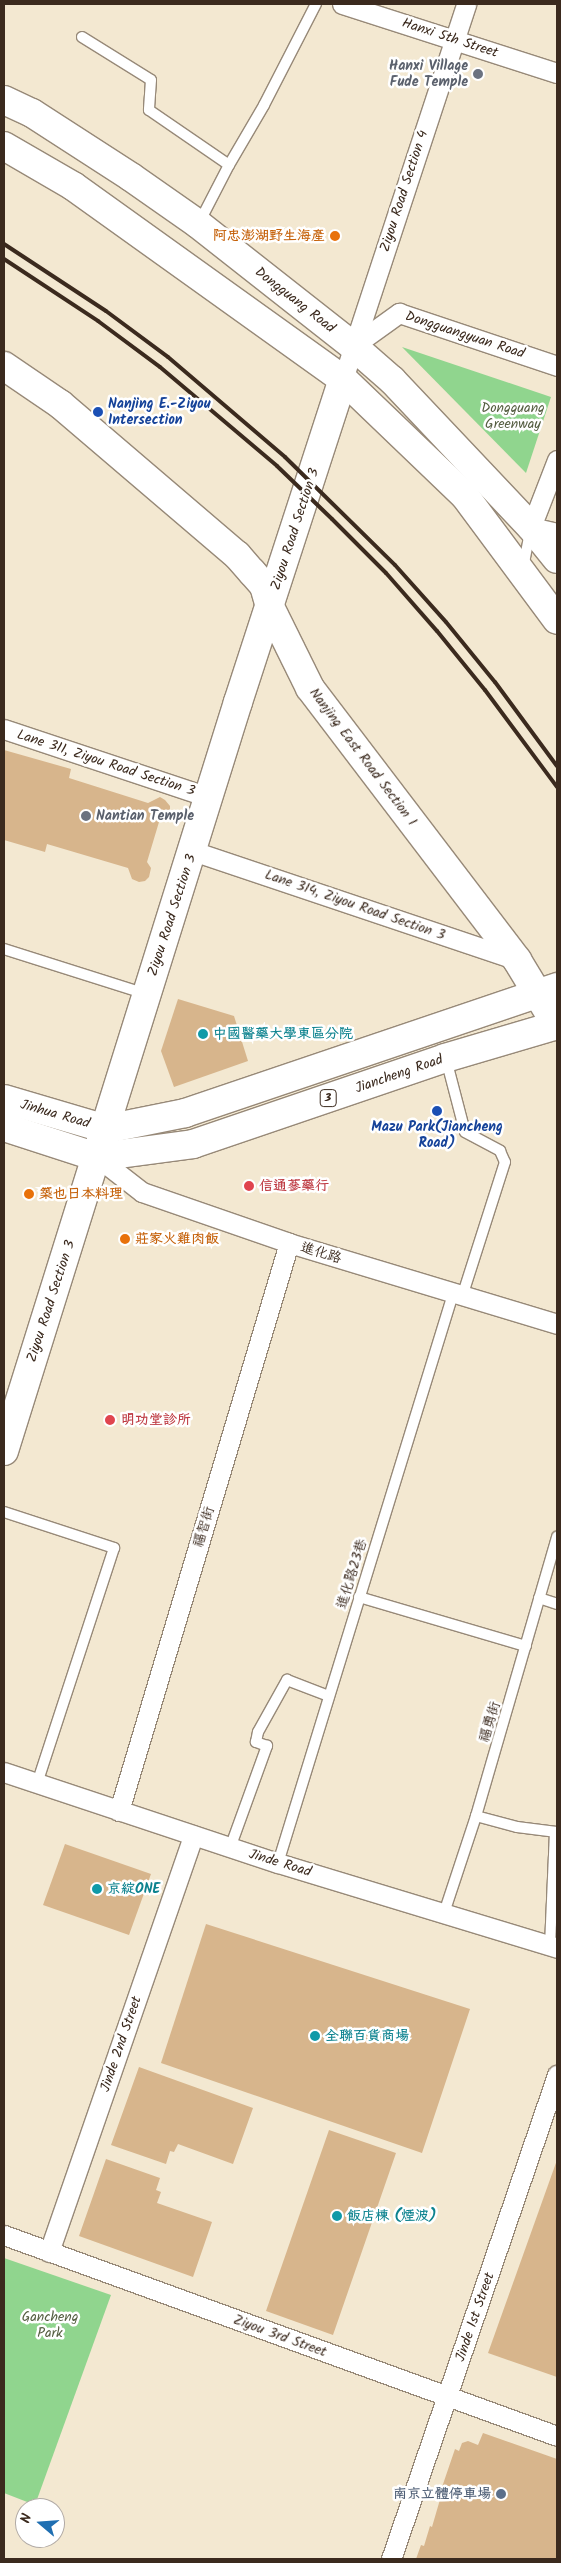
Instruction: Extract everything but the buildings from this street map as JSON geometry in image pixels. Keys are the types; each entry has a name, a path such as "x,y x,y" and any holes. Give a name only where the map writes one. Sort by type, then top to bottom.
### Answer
{"street":[{"name":"Hanxi 5th Street","path":"342,4 557,73"},
{"name":"Ziyou Road Section 4","path":"343,379 466,4"},
{"name":"Dongguang Road","path":"4,100 32,113 131,177 198,224 353,346 392,380 531,527 557,559"},
{"path":"4,146 73,186 343,379 465,496 557,620"},
{"name":"Dongguangyuan Road","path":"353,346 398,313 557,366"},
{"name":"Nanjing East Road Section 1","path":"4,366 60,404 237,555 264,586 270,607 310,688 534,979 557,1026"},
{"name":"Ziyou Road Section 3","path":"4,1451 106,1130 146,994 343,379"},
{"path":"557,460 531,527 557,533"},
{"name":"Lane 311, Ziyou Road Section 3","path":"4,729 209,797"},
{"name":"Lane 314, Ziyou Road Section 3","path":"193,851 534,979"},
{"name":"3","path":"106,1130 184,1113 534,979"},
{"name":"Jiancheng Road","path":"97,1157 193,1144 446,1058 557,1026"},
{"name":"Jinhua Road","path":"4,1099 106,1130"},
{"name":"Jinhua Road","path":"4,1127 97,1157"},
{"name":"進化路","path":"97,1157 142,1192 289,1243 458,1296 557,1324"},
{"name":"福智街","path":"119,1811 289,1243"},
{"name":"Jinde Road","path":"4,1772 230,1848 554,1947"},
{"name":"Jinde 2nd Street","path":"49,2252 193,1835"},
{"name":"Jinde 1st Street","path":"392,2559 557,2075"},
{"name":"Ziyou 3rd Street","path":"4,2235 557,2436"}],"lane":[{"path":"198,224 229,165 264,105 316,4"},
{"path":"82,37 151,80 149,110 229,165"},
{"path":"523,572 531,527"},
{"path":"4,949 146,994"},
{"name":"進化路23巷","path":"278,1863 359,1597 458,1296 505,1162 500,1151 465,1132 446,1058"},
{"path":"4,1512 114,1548 37,1783"},
{"name":"福勇街","path":"444,1913 476,1816 557,1538"},
{"path":"359,1597 526,1646"},
{"path":"539,1598 557,1604"},
{"path":"230,1848 267,1746 256,1742 258,1732 286,1680 329,1696"},
{"path":"476,1816 517,1827 556,1832 554,1947"}],"green space":[{"name":"Dongguang Greenway","path":"402,347 551,397 526,473"},
{"name":"Gancheng Park","path":"4,2258 111,2295 38,2498 17,2498 4,2493"}],"railway":[{"path":"4,244 106,311 168,357 285,457 395,565 446,622 495,682 557,766"},
{"path":"4,259 98,321 160,367 277,466 386,573 437,631 485,690 557,787"}],"place":[{"name":"Hanxi Village Fude Temple","path":"478,74"},
{"name":"阿忠澎湖野生海產","path":"335,236"},
{"name":"Nanjing E.-Ziyou Intersection","path":"98,412"},
{"name":"Nantian Temple","path":"86,816"},
{"name":"中國醫藥大學東區分院","path":"203,1034"},
{"name":"Mazu Park(Jiancheng Road)","path":"437,1111"},
{"name":"信通蔘藥行","path":"249,1186"},
{"name":"築也日本料理","path":"29,1194"},
{"name":"莊家火雞肉飯","path":"125,1239"},
{"name":"明功堂診所","path":"110,1420"},
{"name":"京綻ONE","path":"97,1889"},
{"name":"全聯百貨商場","path":"315,2036"},
{"name":"飯店棟 (煙波)","path":"337,2216"},
{"name":"南京立體停車場","path":"501,2494"}]}
